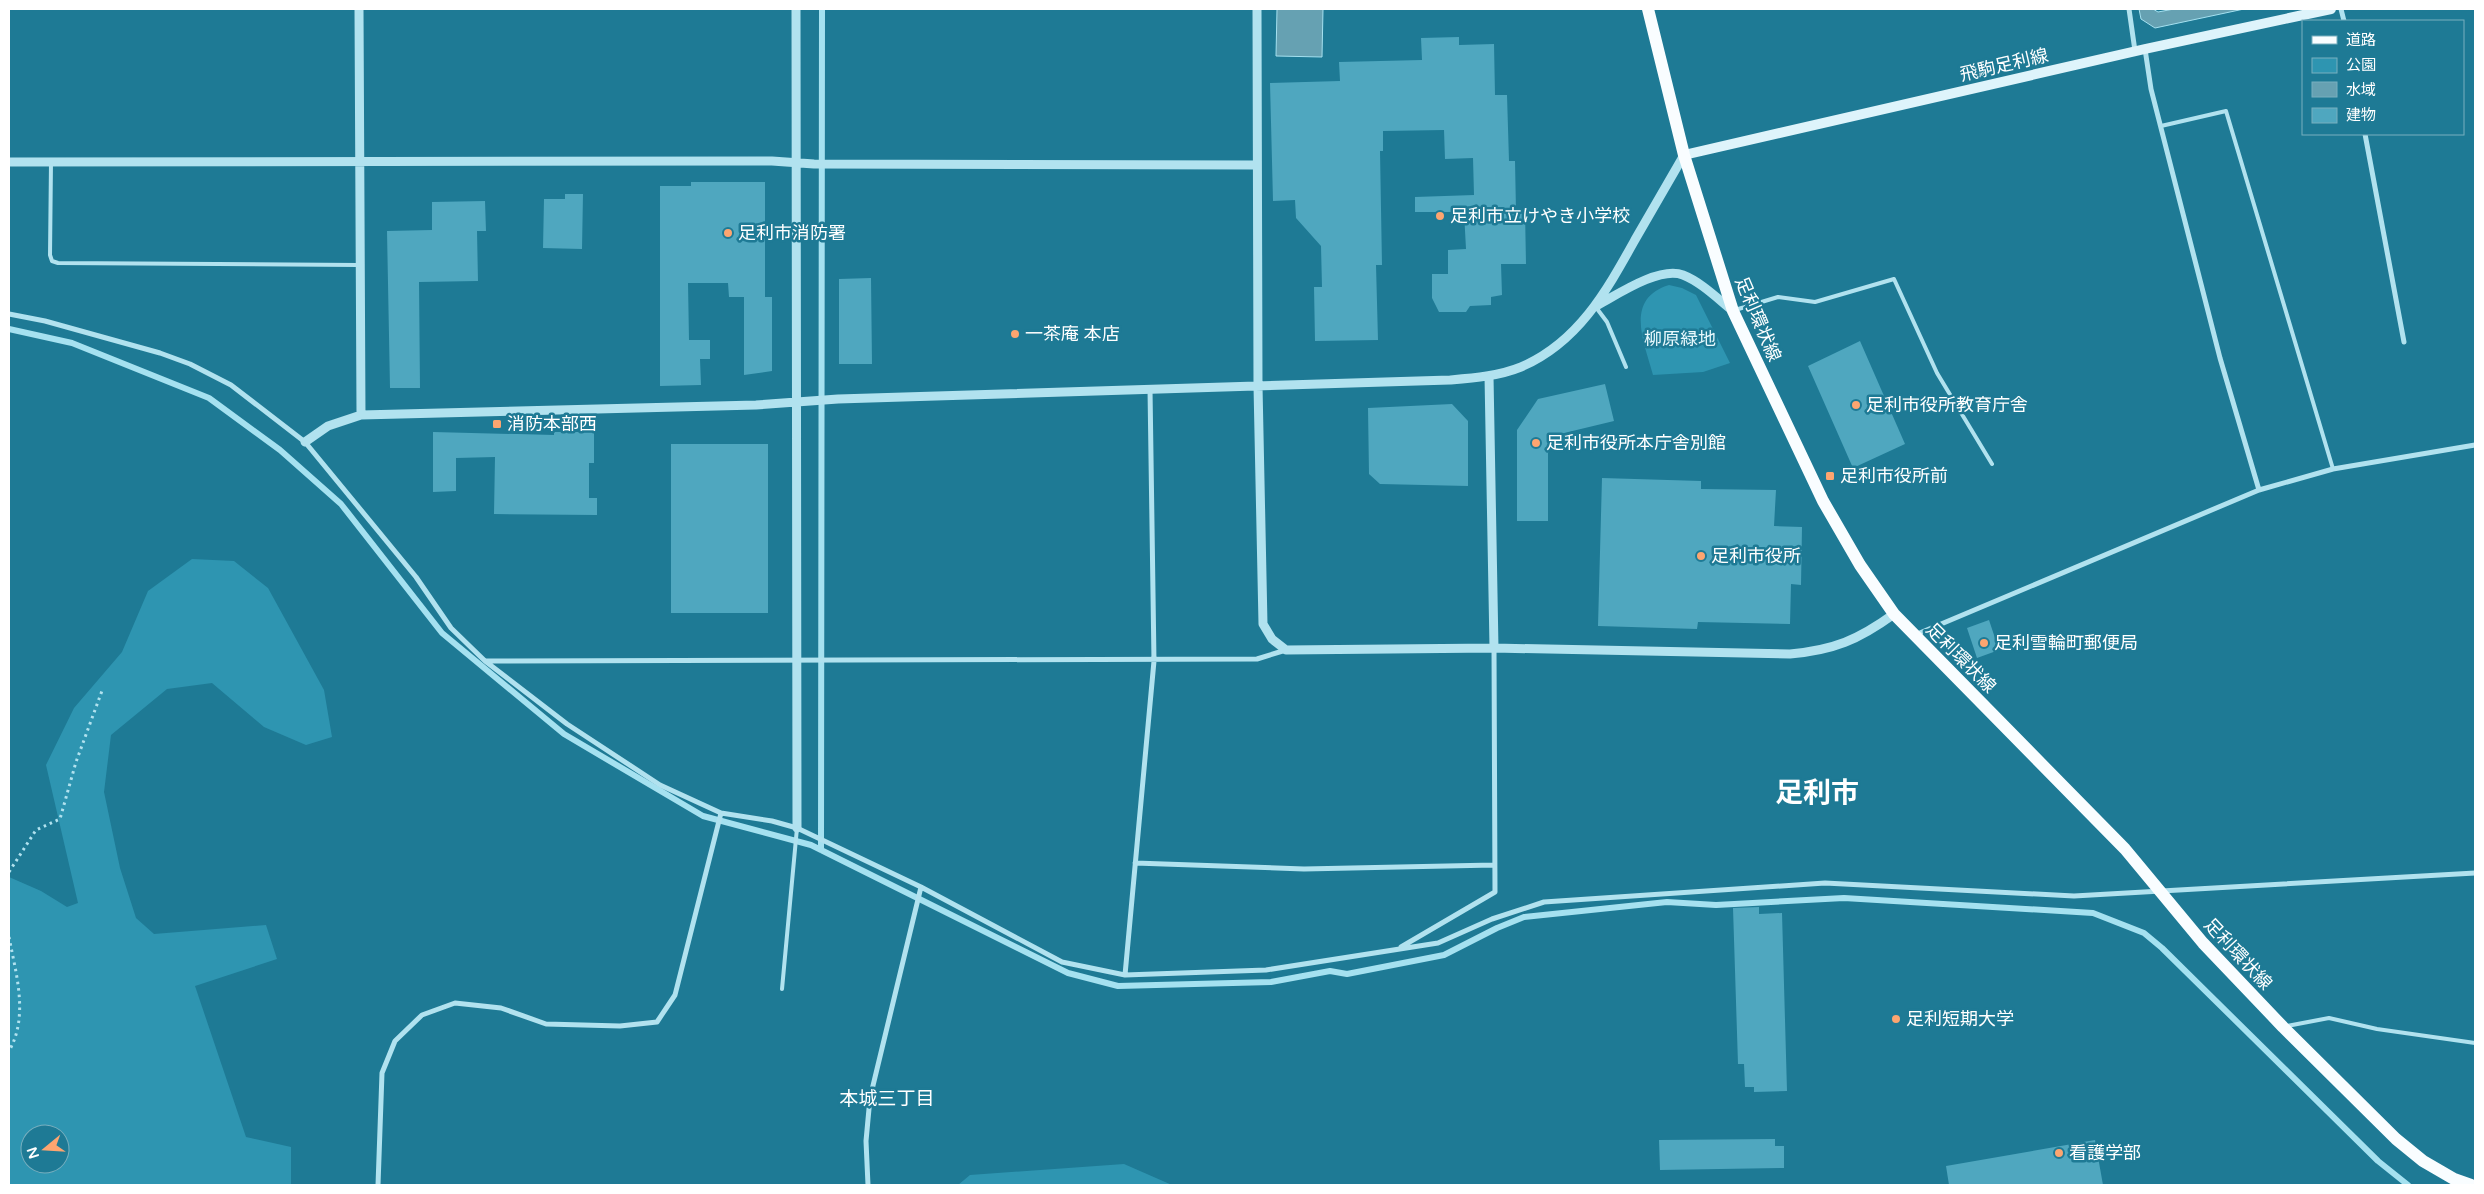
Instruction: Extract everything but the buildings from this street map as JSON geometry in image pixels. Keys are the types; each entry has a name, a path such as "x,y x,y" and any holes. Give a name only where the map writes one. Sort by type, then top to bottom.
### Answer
{"main road":[{"name":"足利環状線","path":"1648,9 1684,155 1733,311 1823,501 1860,565 1894,614 2125,849 2203,943 2283,1027 2396,1139 2423,1161 2454,1179 2471,1185"},
{"name":"飛駒足利線","path":"1684,155 2140,50 2331,9"}],"street":[{"path":"358,9 360,415"},
{"path":"796,9 798,401 797,828"},
{"path":"1257,9 1258,386 1263,624 1272,639 1286,650"},
{"path":"2129,9 2220,358 2259,490"},
{"path":"2365,135 2404,342"},
{"path":"305,442 328,426 360,415 736,405 1150,388 1450,380 1488,376 1521,367 1551,350 1585,320 1684,155"},
{"path":"9,162 772,161 796,164 1257,164"},
{"path":"1595,306 1641,282 1672,272 1691,279 1733,311"},
{"path":"9,314 96,334 160,353 190,364 230,385 305,442 416,577 451,628 485,661 567,724 660,784 721,813 772,821 797,828 921,887 1062,962 1125,975 1266,970 1438,943 1492,919 1544,902 1825,883 2074,896 2475,873"},
{"path":"1398,949 1495,892 1494,648 1488,376"},
{"path":"1125,975 1154,661 1150,388"},
{"path":"1914,636 2259,490 2333,469 2475,445"},
{"path":"485,661 1256,660 1286,650 1494,648 1790,654 1821,651 1850,641 1869,632 1894,614"},
{"path":"378,1185 382,1073 395,1041 422,1014 455,1003 501,1008 546,1024 620,1026 657,1022 675,994 721,813"},
{"path":"1135,863 1304,869 1494,865"},
{"path":"868,1185 866,1141 870,1098 921,887"}],"lane":[{"path":"2161,126 2226,112 2333,469"},
{"path":"52,162 50,255 52,261 58,263 358,265"},
{"path":"1733,311 1778,297 1815,302 1894,279 1937,374 1992,464"},
{"path":"1595,306 1607,322 1626,367"},
{"path":"782,989 797,828"},
{"path":"2283,1027 2329,1018 2377,1029 2475,1043"}],"path":[{"path":"9,872 36,830 60,819 76,762 102,688"},
{"path":"9,937 19,988 20,1016 9,1052"}],"green space":[{"name":"柳原緑地","path":"1669,285 1682,288 1696,295 1730,363 1703,372 1653,375 1642,336 1642,311 1646,300 1655,292"},
{"path":"192,559 234,561 268,588 324,690 332,737 306,745 264,727 212,683 167,689 111,735 104,792 120,868 136,918 154,934 266,925 277,959 195,986 246,1137 291,1147 291,1185 9,1185 9,877 41,891 67,907 78,903 46,765 74,708 122,652 148,591"},
{"path":"1124,1164 1172,1185 958,1185 970,1175"}],"water":[{"path":"1277,9 1323,9 1322,57 1276,56"},
{"path":"2139,9 2153,9 2158,12 2174,9 2244,9 2155,28 2141,19"}],"waterway":[{"path":"821,850 822,9"},
{"path":"9,329 72,343 209,398 280,450 341,504 442,633 564,734 703,816 811,845 1068,973 1118,986 1271,982 1330,971 1347,974 1444,955 1497,928 1524,917 1667,902 1716,905 1844,898 2093,913 2144,933 2162,948 2378,1161 2408,1185"}],"place":[{"name":"足利市立けやき小学校","path":"1440,216"},
{"name":"足利市消防署","path":"728,233"},
{"name":"一茶庵 本店","path":"1015,334"},
{"name":"足利市役所教育庁舎","path":"1856,405"},
{"name":"消防本部西","path":"497,424"},
{"name":"足利市役所本庁舎別館","path":"1536,443"},
{"name":"足利市役所前","path":"1830,476"},
{"name":"足利市役所","path":"1701,556"},
{"name":"足利雪輪町郵便局","path":"1984,643"},
{"name":"足利短期大学","path":"1896,1019"},
{"name":"看護学部","path":"2059,1153"}],"district":[{"name":"足利市","path":"1817,793"},
{"name":"本城三丁目","path":"887,1099"}]}
